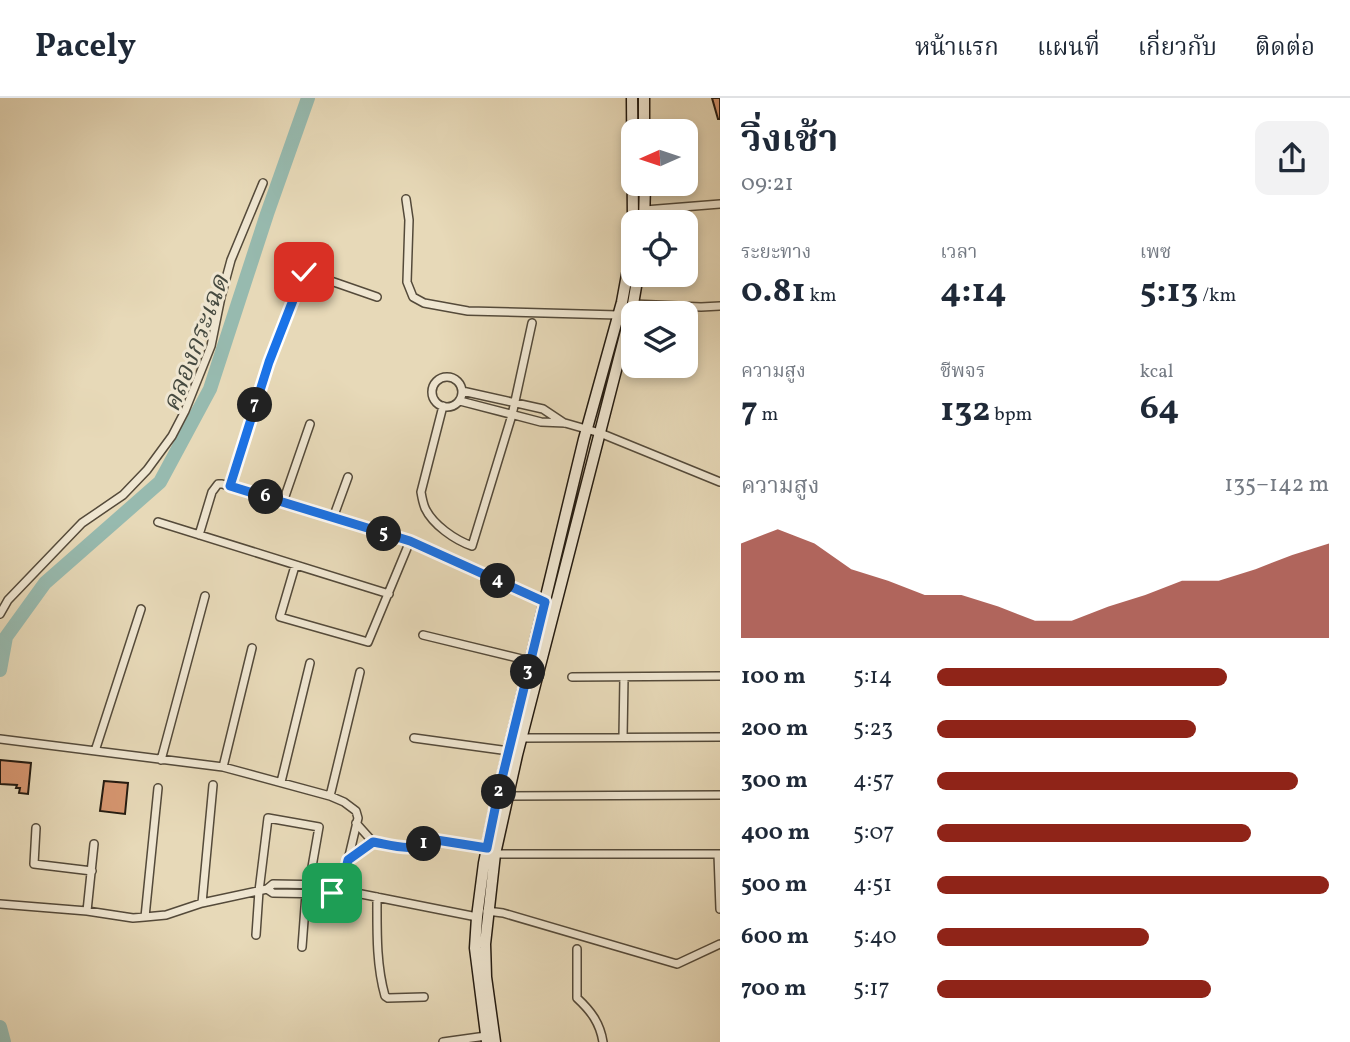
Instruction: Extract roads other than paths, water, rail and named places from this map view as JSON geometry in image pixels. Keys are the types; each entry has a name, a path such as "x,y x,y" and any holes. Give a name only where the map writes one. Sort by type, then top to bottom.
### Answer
{"street":[{"path":"632,98 633,119"},
{"path":"644,98 645,119"},
{"path":"0,614 8,600 82,523 124,495 172,436 211,346 231,260 262,183"},
{"path":"489,1040 475,947 477,917 509,751 530,661 618,315 631,253 633,196"},
{"path":"645,196 645,210 720,204"},
{"path":"406,199 409,220 407,282 413,297 424,303 468,311 618,315"},
{"path":"230,486 269,362 304,272 377,297"},
{"path":"698,307 720,306"},
{"path":"443,406 421,492 424,506 432,520 461,542 472,546 512,415 532,323"},
{"path":"489,1040 485,944 491,851 508,796 621,351"},
{"path":"445,377 451,377 461,384 463,390 460,401 449,407 435,401 433,396 436,381 445,377"},
{"path":"463,390 543,409 565,423"},
{"path":"460,401 541,422 565,423 600,433 720,482"},
{"path":"283,502 310,424"},
{"path":"333,518 348,477"},
{"path":"199,535 214,488 218,484 230,486 410,541 545,602"},
{"path":"158,522 389,594"},
{"path":"295,566 280,617 368,642 410,541"},
{"path":"161,760 205,596"},
{"path":"95,751 141,609"},
{"path":"423,635 530,661"},
{"path":"223,767 252,648"},
{"path":"281,782 310,663"},
{"path":"330,796 360,672"},
{"path":"572,677 720,676"},
{"path":"623,737 624,677"},
{"path":"522,738 720,737"},
{"path":"414,738 509,751"},
{"path":"0,739 223,767 330,796 356,811 358,818 341,890"},
{"path":"202,903 213,785"},
{"path":"145,917 158,789"},
{"path":"508,796 720,795"},
{"path":"256,935 263,890 268,818 319,827 309,884"},
{"path":"356,824 373,842 410,848 426,844 430,839 491,851 719,855 720,909"},
{"path":"36,828 34,864 92,871"},
{"path":"348,860 373,842"},
{"path":"87,911 94,844"},
{"path":"1,904 145,917 166,915 202,903 263,890 273,884 330,884 341,890 477,917"},
{"path":"263,890 306,894 330,894 341,890"},
{"path":"302,947 306,894"},
{"path":"377,897 377,946 385,996 424,997"},
{"path":"487,911 503,913 677,964 720,944"},
{"path":"577,949 577,998 590,1010 599,1024 603,1042"},
{"path":"443,1042 489,1040"}],"waterway":[{"name":"คลองกระเฉด","path":"0,670 6,637 45,583 160,482 210,389 308,98"},
{"name":"คลองกระเฉด","path":"0,1027 4,1042"}]}
